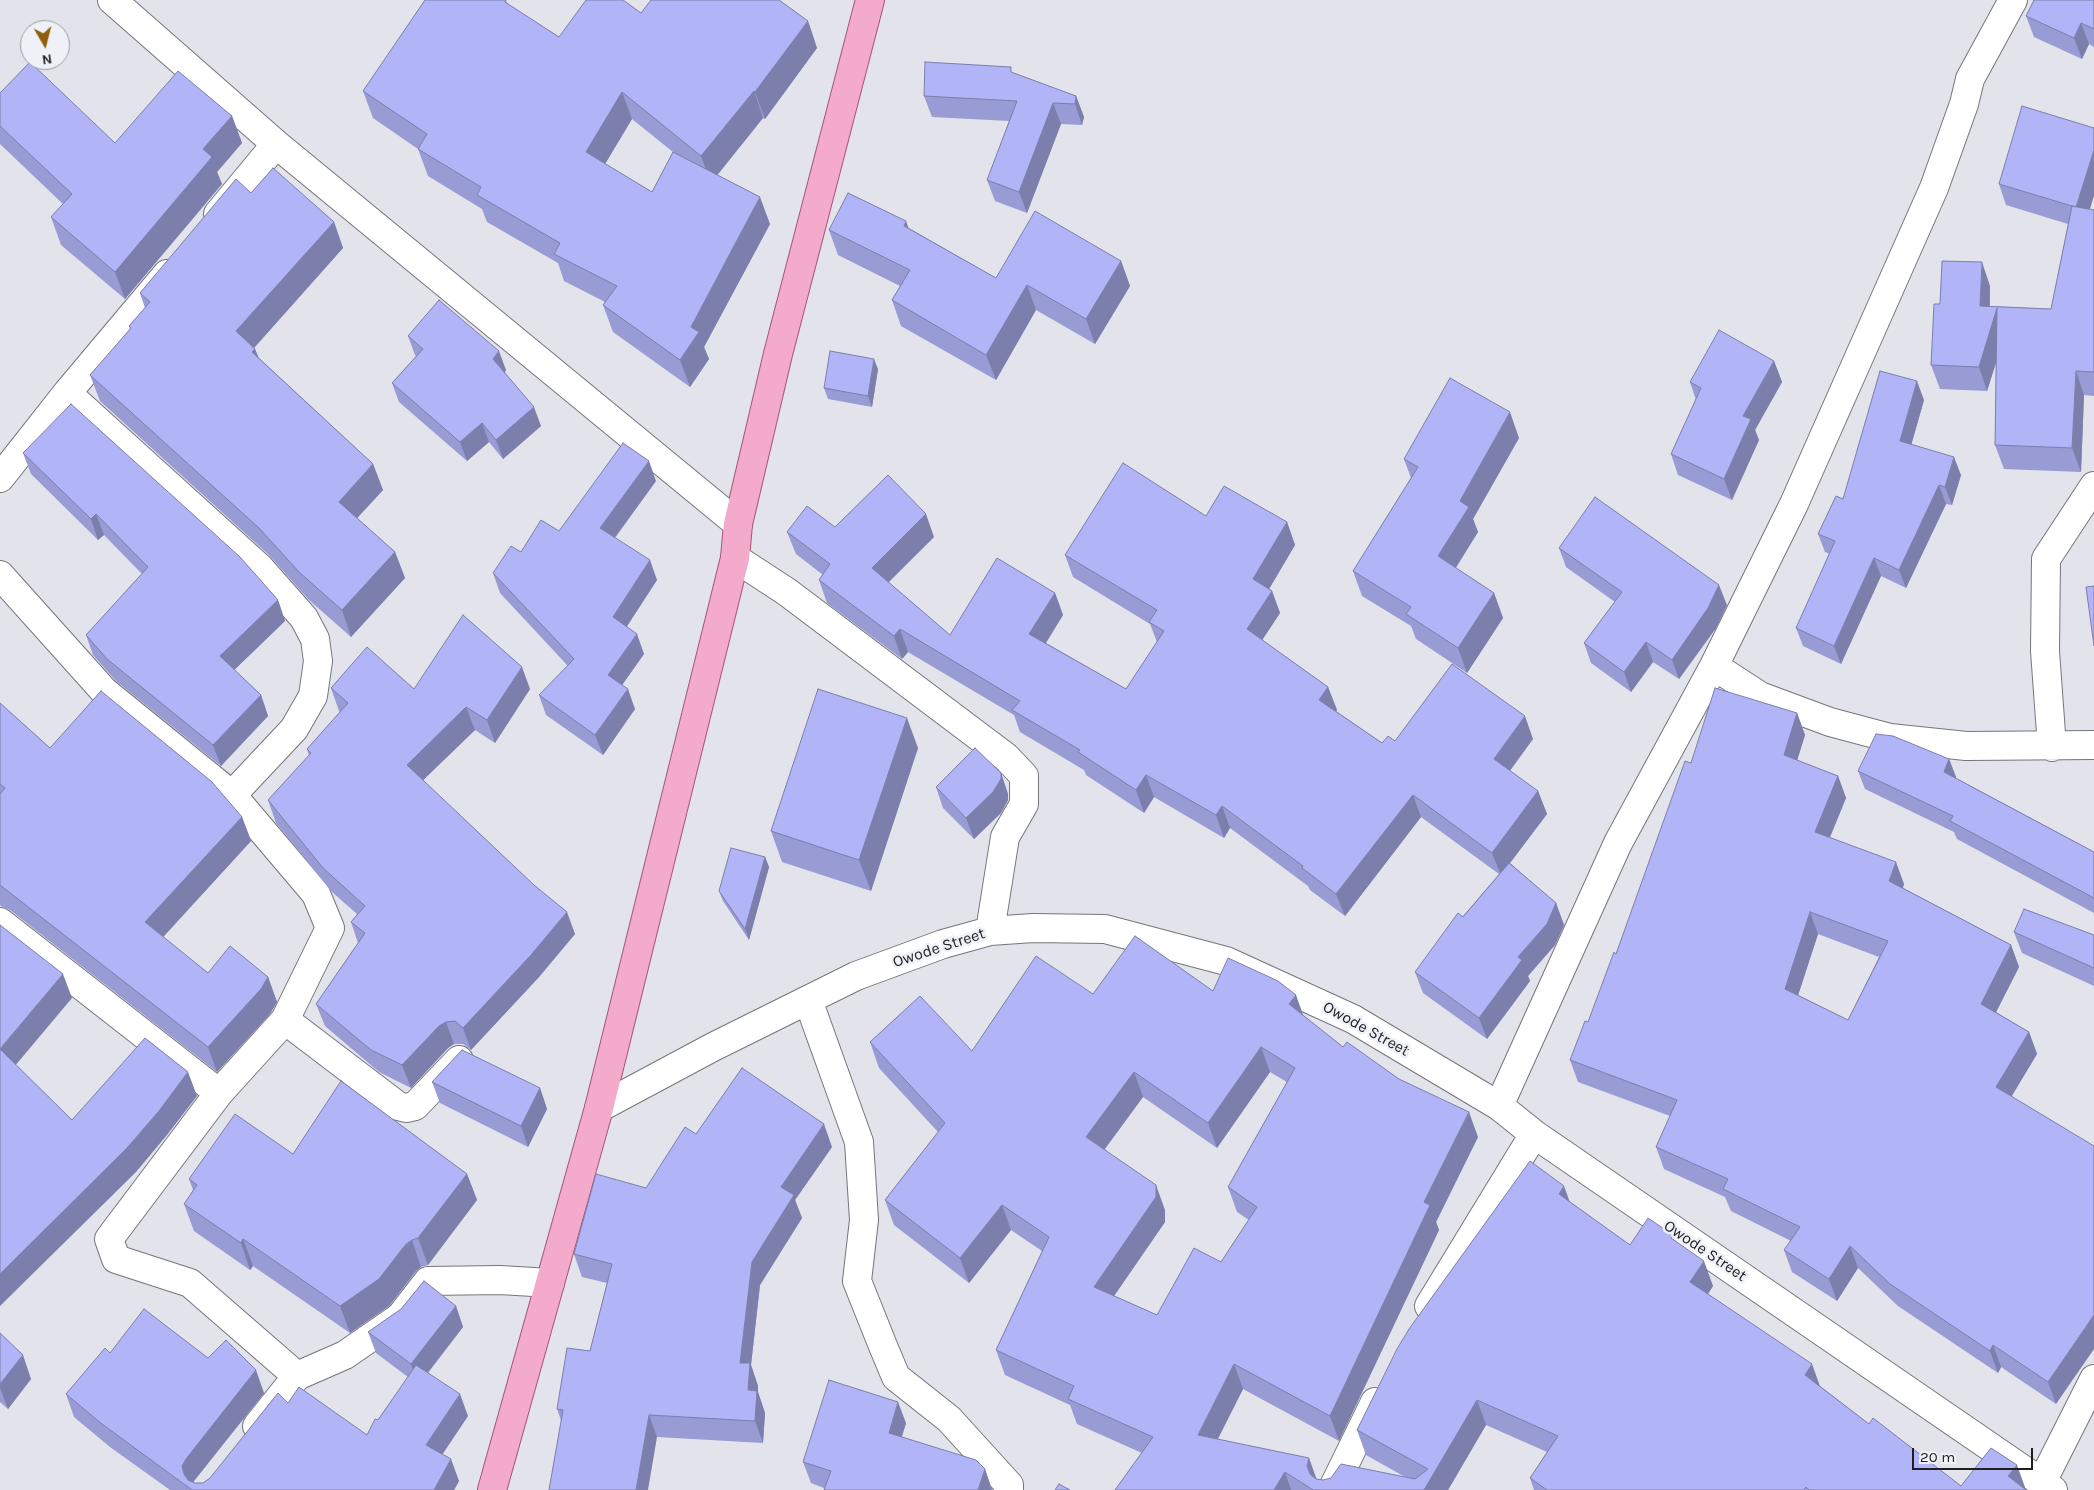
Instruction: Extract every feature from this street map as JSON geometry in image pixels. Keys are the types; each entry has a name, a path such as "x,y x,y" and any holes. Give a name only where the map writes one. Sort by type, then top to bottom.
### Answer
{"main road":[{"path":"492,1490 599,1108 735,558 738,524 778,354 870,0"}],"street":[{"path":"112,0 276,144 738,524"},
{"path":"1499,1106 1618,843 1714,666 1794,504 1934,188 1964,104 1970,79 2013,0"},
{"path":"200,235 276,144"},
{"path":"0,478 67,393 181,257"},
{"path":"67,393 259,567 304,618 315,639 318,661 313,696 294,729 232,795"},
{"path":"2052,747 2045,651 2046,560 2094,486"},
{"path":"735,558 788,592 1006,757 1024,776 1024,804 1005,837 990,931"},
{"path":"0,575 104,691 232,795 316,894 330,928 285,1020 219,1093 109,1239 116,1259 190,1283 297,1376"},
{"path":"1714,666 1760,696 1830,722 1890,738 1966,746 2052,747 2094,745"},
{"path":"0,922 219,1093"},
{"name":"Owode Street","path":"599,1108 713,1047 856,976 943,944 990,931 1033,928 1105,929 1226,961 1353,1018 1499,1106 1534,1134 2047,1486"},
{"path":"808,1000 859,1142 864,1220 857,1281 896,1378 949,1419 1009,1485 1008,1490"},
{"path":"285,1020 398,1106 406,1108 415,1106 459,1059"},
{"path":"1417,1325 1534,1134"},
{"path":"242,1445 297,1376 345,1356 400,1317 428,1281 500,1280 550,1283"},
{"path":"1332,1490 1388,1375"},
{"path":"2047,1486 2094,1379"}],"building":[{"path":"425,0 506,0 505,2 559,37 586,0 623,0 641,13 651,0 779,0 808,21 755,92 701,156 622,92 586,152 652,192 673,152 760,197 691,327 699,332 680,360 603,305 617,286 554,254 560,243 477,195 481,187 418,149 427,134 363,91"},
{"path":"2034,0 2094,0 2094,29 2081,23 2074,38 2026,16"},
{"path":"925,62 1011,67 1011,72 1076,96 1075,104 1053,103 1019,192 987,180 1017,101 924,96"},
{"path":"22,70 38,70 115,143 178,71 232,116 203,149 212,157 115,272 51,217 72,194 0,126 0,93"},
{"path":"2022,106 2094,128 2094,150 2076,207 1999,184"},
{"path":"273,168 334,222 236,331 255,349 252,352 373,464 339,502 395,552 342,610 299,572 260,529 90,375 131,328 129,326 150,302 140,293 236,179 251,193"},
{"path":"848,193 906,221 904,226 996,278 1035,211 1121,261 1086,319 1027,285 986,355 892,300 910,270 829,230"},
{"path":"2072,206 2094,210 2094,372 2076,371 2072,448 1995,445 1997,308 1979,367 1931,365 1934,304 1940,304 1942,261 1982,262 1980,306 2051,309"},
{"path":"439,300 499,351 493,359 534,407 496,440 482,423 460,442 392,383 423,349 408,336"},
{"path":"1719,330 1774,361 1743,416 1751,419 1724,479 1671,454 1701,388 1690,382"},
{"path":"830,351 874,359 868,396 824,388"},
{"path":"1880,371 1917,381 1900,441 1954,457 1945,487 1939,485 1899,570 1874,558 1834,646 1796,628 1835,541 1818,534 1836,496 1843,499"},
{"path":"1450,378 1510,412 1460,501 1469,507 1438,556 1494,593 1458,648 1406,614 1411,607 1353,571 1418,467 1404,459"},
{"path":"71,404 240,557 278,600 220,656 261,695 213,745 107,659 86,635 148,567 96,514 91,519 23,453"},
{"path":"623,443 649,461 600,528 650,560 613,617 637,634 608,675 628,689 595,735 539,695 574,659 493,573 511,546 521,552 541,520 559,531"},
{"path":"1123,463 1206,516 1224,486 1287,522 1253,579 1272,591 1247,629 1328,687 1319,700 1382,743 1388,736 1395,741 1452,664 1525,716 1494,759 1538,791 1492,853 1413,795 1336,894 1302,868 1303,866 1222,806 1216,815 1146,775 1136,790 1078,752 1080,750 1012,710 1020,701 900,629 894,636 819,580 830,564 787,532 807,506 835,527 888,475 926,514 872,568 950,635 997,558 1055,593 1029,634 1126,689 1164,631 1149,622 1157,610 1065,555"},
{"path":"1595,497 1719,585 1708,608 1672,660 1646,642 1624,672 1584,643 1622,592 1559,548"},
{"path":"2094,586 2094,646 2086,587"},
{"path":"463,615 522,667 487,720 466,707 407,765 534,885 567,912 531,955 463,1028 455,1021 446,1022 439,1026 402,1065 371,1050 316,1004 365,933 351,922 365,906 323,868 268,800 311,753 307,749 348,703 331,688 367,647 414,689"},
{"path":"1715,688 1797,713 1784,755 1838,776 1815,832 1896,862 1889,881 2011,945 1981,1004 2029,1032 1996,1087 2094,1146 2094,1315 2048,1382 1993,1345 1990,1351 1890,1284 1850,1246 1829,1279 1784,1250 1800,1227 1723,1189 1728,1179 1656,1147 1677,1100 1570,1060 1585,1021 1588,1022 1614,952 1616,954 1685,761 1691,763","holes":["1810,912 1888,941 1848,1020 1785,989"]},
{"path":"818,689 907,718 859,860 771,831"},
{"path":"101,691 212,782 242,817 145,922 208,973 230,946 268,977 261,989 208,1047 0,885 0,794 5,788 0,784 0,703 50,748"},
{"path":"1876,734 1893,736 1949,759 1944,772 2094,852 2094,898 1950,821 1953,816 1858,771"},
{"path":"975,748 1001,773 1001,779 993,792 966,818 936,787"},
{"path":"731,848 765,857 745,929 719,891"},
{"path":"1509,863 1556,903 1547,924 1518,957 1522,960 1479,1018 1415,972 1458,913 1463,917"},
{"path":"2024,909 2094,935 2094,968 2014,932"},
{"path":"0,925 63,974 0,1049"},
{"path":"1135,936 1213,991 1228,958 1278,981 1296,995 1289,1004 1343,1047 1347,1042 1399,1079 1469,1112 1424,1202 1430,1205 1330,1416 1234,1364 1198,1435 1309,1458 1307,1466 1310,1474 1316,1479 1331,1478 1341,1464 1415,1479 1428,1469 1357,1430 1397,1349 1409,1329 1530,1161 1564,1186 1559,1194 1630,1245 1648,1218 1673,1235 1671,1238 1704,1261 1690,1282 1812,1364 1805,1375 1869,1424 1873,1418 1961,1486 1991,1448 2017,1465 2008,1476 2026,1490 1809,1490 1806,1487 1804,1490 1547,1490 1530,1478 1558,1436 1477,1400 1424,1490 1313,1490 1285,1472 1274,1490 1115,1490 1153,1437 1068,1399 1074,1386 996,1350 1049,1237 1002,1205 960,1258 885,1200 945,1123 870,1042 920,996 972,1051 1036,956 1093,994","holes":["1261,1047 1295,1068 1228,1187 1257,1207 1221,1262 1194,1248 1157,1315 1094,1287 1156,1197 1156,1185 1086,1137 1134,1072 1208,1123"]},
{"path":"145,1038 188,1072 159,1111 127,1148 0,1274 0,1049 72,1120"},
{"path":"462,1050 540,1088 521,1126 432,1082"},
{"path":"742,1068 824,1124 781,1187 794,1195 752,1262 740,1363 750,1363 748,1390 757,1391 755,1421 649,1415 636,1490 549,1490 563,1410 557,1409 567,1348 590,1351 612,1264 574,1254 596,1174 646,1188 685,1127 696,1134"},
{"path":"341,1081 467,1174 418,1238 406,1244 379,1279 340,1306 243,1239 241,1243 184,1204 197,1185 189,1179 235,1114 293,1154"},
{"path":"424,1281 456,1306 411,1364 368,1332 401,1309"},
{"path":"144,1309 208,1358 226,1340 256,1370 186,1459 182,1466 188,1480 195,1483 203,1483 210,1478 278,1393 288,1403 299,1387 367,1435 375,1419 378,1420 416,1365 460,1394 426,1445 451,1459 434,1490 192,1490 102,1424 66,1394 105,1348 110,1353"},
{"path":"0,1333 23,1355 0,1384"},
{"path":"829,1380 898,1402 889,1433 976,1460 985,1469 978,1490 824,1490 831,1471 803,1462"},
{"path":"1059,1484 1070,1490 1055,1490"}]}
